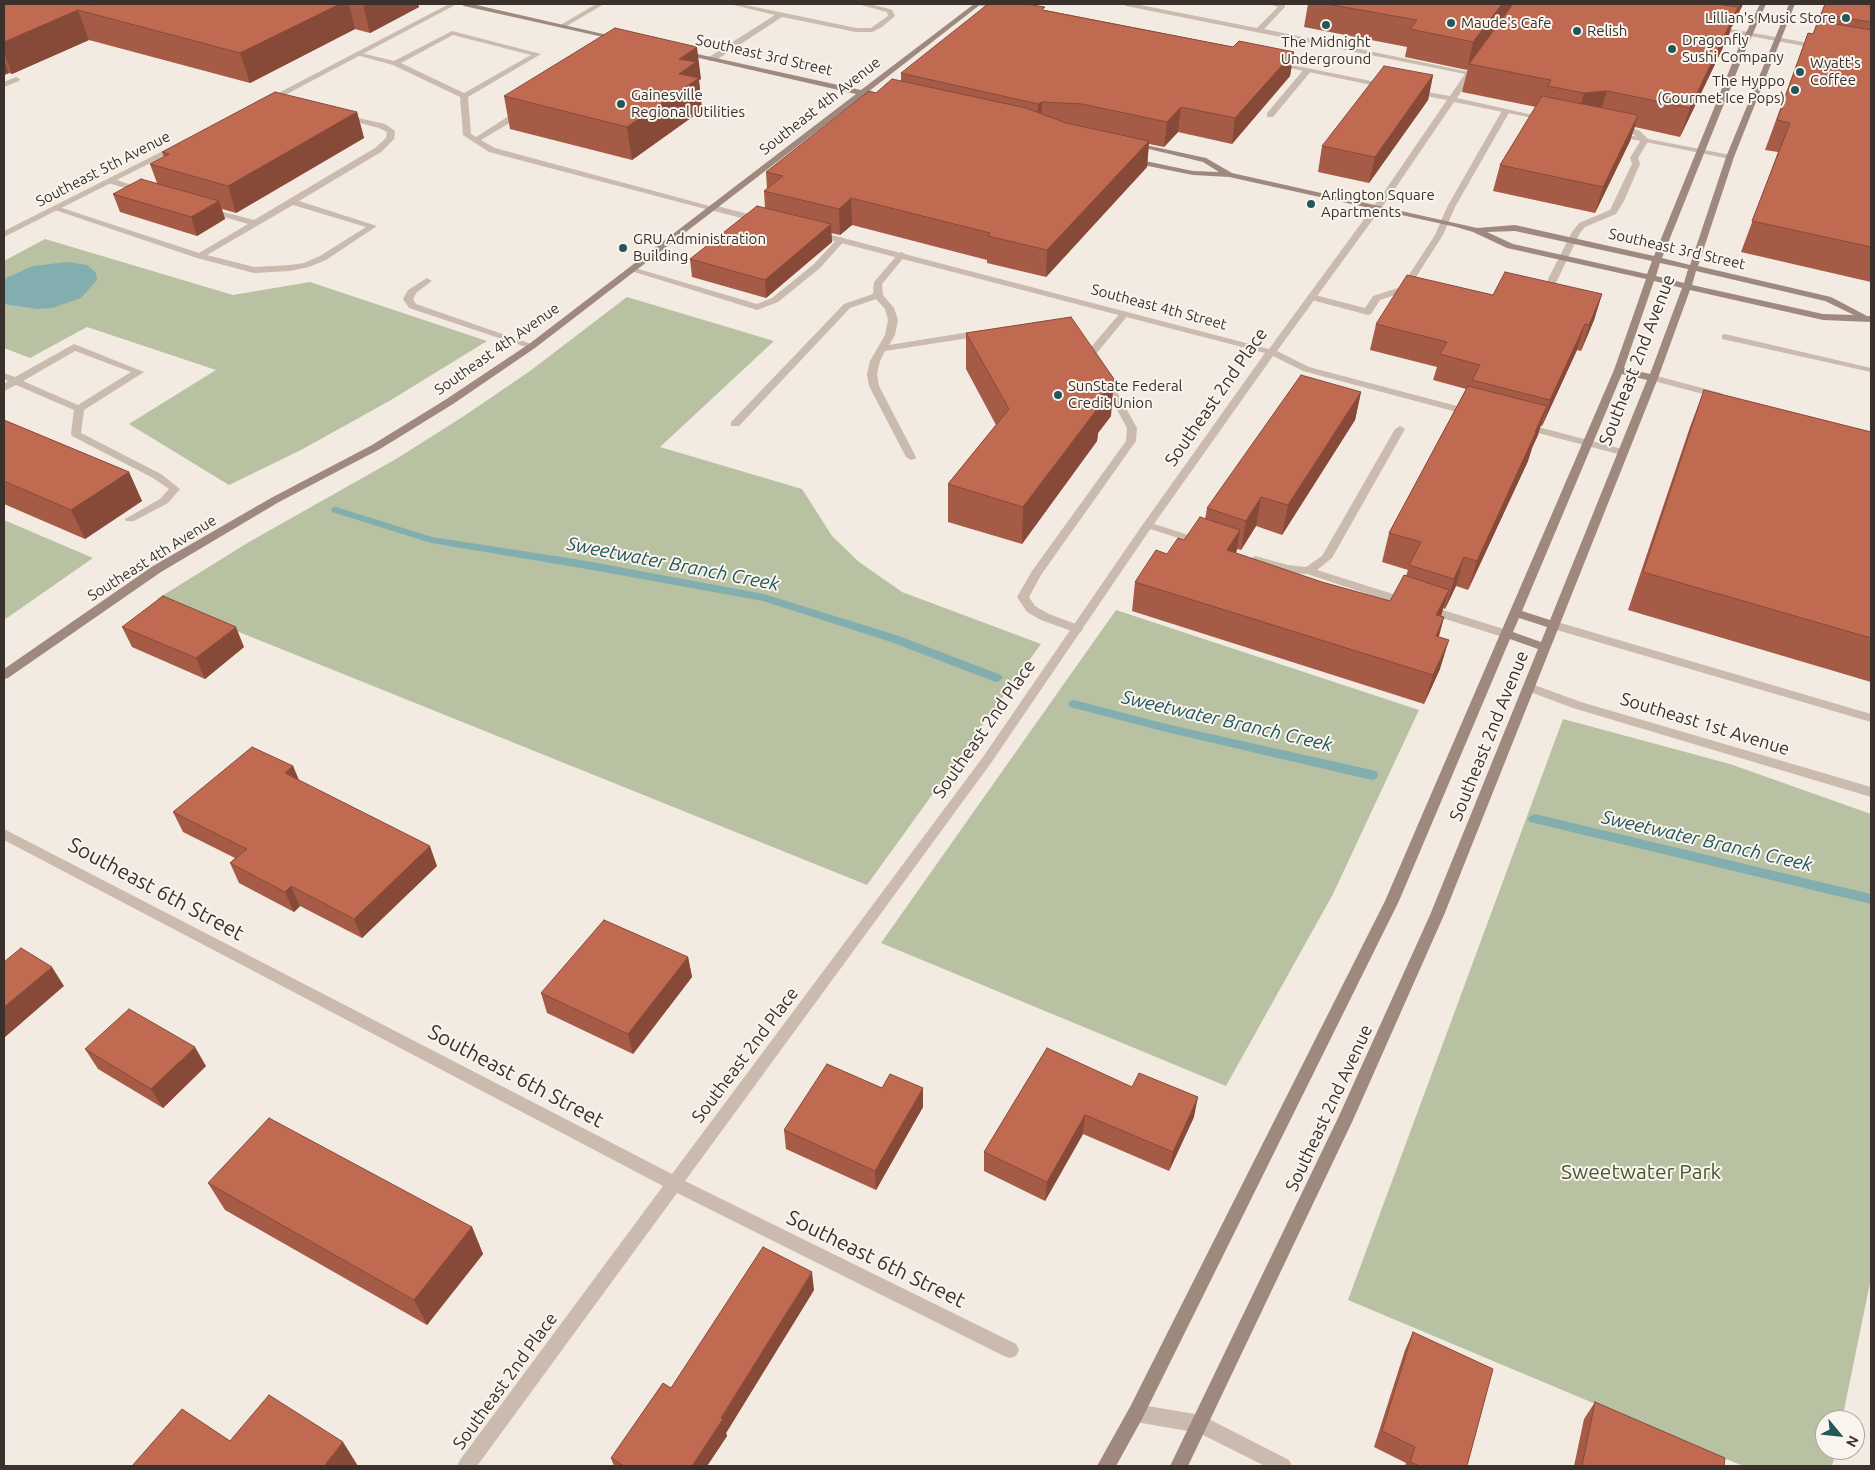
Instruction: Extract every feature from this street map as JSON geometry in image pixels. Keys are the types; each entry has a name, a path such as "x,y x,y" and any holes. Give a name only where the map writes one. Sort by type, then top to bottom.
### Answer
{"street":[{"path":"256,106 454,4"},
{"path":"464,4 632,41"},
{"path":"563,26 601,4"},
{"path":"732,4 865,30 880,26 892,16 890,11 860,4"},
{"path":"977,4 1007,10"},
{"name":"Southeast 4th Avenue","path":"4,674 157,569 275,500 376,447 449,402 532,346 977,4"},
{"path":"1126,4 1470,72"},
{"path":"1259,30 1283,6 1272,4"},
{"name":"Southeast 2nd Avenue","path":"1106,1466 1136,1413 1392,901 1620,370 1650,278 1699,151 1763,4"},
{"name":"Southeast 2nd Avenue","path":"1179,1466 1201,1424 1345,1120 1425,942 1653,378 1687,286 1730,157 1792,4"},
{"path":"712,59 781,14"},
{"path":"1708,27 1829,48"},
{"path":"395,63 452,33 538,54 464,96"},
{"name":"Southeast 3rd Street","path":"676,51 894,100"},
{"path":"357,54 395,63 464,96"},
{"name":"Southeast 2nd Place","path":"466,1466 987,760 1148,525 1271,352 1377,208 1482,57"},
{"path":"1270,62 1392,87"},
{"path":"1270,115 1308,70"},
{"path":"4,85 16,79"},
{"path":"1402,89 1559,122"},
{"path":"464,96 467,135 492,150 768,222"},
{"path":"274,97 292,102"},
{"path":"1311,297 1368,312 1376,298 1404,289 1439,236 1451,207 1506,111"},
{"path":"200,256 378,150 390,139 391,131 382,126 337,114"},
{"path":"476,140 518,114"},
{"path":"1608,128 1636,132 1645,140 1730,157"},
{"path":"1543,299 1582,224 1613,212 1620,201 1636,164 1634,158 1645,140"},
{"name":"Southeast 5th Avenue","path":"4,234 188,142"},
{"name":"Southeast 3rd Street","path":"1119,142 1206,160 1228,175"},
{"name":"Southeast 3rd Street","path":"1125,158 1193,174 1228,175 1476,230 1510,246 1823,317 1869,319"},
{"path":"111,181 147,192"},
{"path":"56,209 200,256 254,270 306,265 323,258 373,226 292,202"},
{"path":"201,208 255,223"},
{"name":"Southeast 3rd Street","path":"1476,230 1515,228 1693,268 1828,299 1869,319"},
{"name":"Southeast 4th Street","path":"805,231 1271,352 1306,369 1484,416"},
{"path":"632,270 757,307 775,300 817,266 841,240"},
{"path":"902,255 877,284 878,295 889,308 893,320 890,335 875,361 872,374 874,386 910,457"},
{"path":"427,281 413,290 408,299 412,306 532,346"},
{"path":"735,424 847,306 878,295"},
{"path":"1099,376 1089,361 1091,353 1124,314"},
{"path":"881,349 989,332"},
{"path":"1724,337 1870,370 1871,357"},
{"path":"4,388 74,347 139,372 79,409"},
{"path":"1620,370 1730,398"},
{"path":"4,376 79,409"},
{"path":"1077,629 1045,617 1031,609 1023,597 1036,574 1131,441 1132,428 1111,390"},
{"path":"79,409 76,434 157,476 175,489 164,501 130,519"},
{"path":"1512,423 1622,452"},
{"path":"1308,570 1326,558 1400,429"},
{"path":"1148,525 1211,546"},
{"path":"1246,558 1288,569 1308,570 1545,647"},
{"path":"1515,613 1871,718"},
{"name":"Southeast 1st Avenue","path":"1529,687 1577,704 1871,792"},
{"name":"Southeast 6th Street","path":"4,834 673,1183 1010,1350"},
{"path":"1136,1413 1201,1424 1283,1466"}],"green space":[{"path":"45,239 233,295 310,282 487,341 391,400 301,450 229,485 129,424 216,370 87,327 30,358 4,348 4,261"},
{"path":"627,297 774,341 660,447 802,489 832,536 859,562 902,592 1041,644 867,885 157,599 249,542 396,459 464,416 530,371"},
{"path":"4,520 93,558 4,620"},
{"path":"1116,610 1419,710 1333,894 1226,1086 881,943"},
{"name":"Sweetwater Park","path":"1563,719 1730,764 1871,814 1871,1278 1844,1410 1815,1410 1815,1460 1834,1460 1832,1466 1743,1466 1348,1300"}],"water":[{"path":"67,262 87,265 96,273 97,280 81,298 52,308 37,309 4,304 4,279 33,266"}],"building":[{"path":"4,4 340,4 240,53 78,10 4,42"},
{"path":"988,4 1026,4 1045,7 1042,10 1233,47 1239,41 1294,52 1235,118 1181,107 1167,122 1082,104 1042,102 1038,104 901,73"},
{"path":"1327,4 1502,4 1473,42 1410,29 1417,20"},
{"path":"1513,4 1717,4 1738,7 1690,108 1607,91 1584,93 1548,86 1551,80 1469,64"},
{"path":"1825,4 1871,4 1871,22 1821,14"},
{"path":"1818,21 1871,30 1871,247 1752,221 1790,123 1777,120 1808,33 1813,34"},
{"path":"615,28 697,47 679,59 696,62 679,74 699,78 627,127 504,96"},
{"path":"1384,66 1433,75 1375,157 1322,146"},
{"path":"892,79 1026,108 1066,123 1149,141 1047,250 988,236 990,233 851,198 839,209 764,191 783,176 766,172 869,91 876,93"},
{"path":"275,92 357,112 228,186 150,164 169,154 162,152"},
{"path":"1542,96 1638,115 1603,187 1500,165"},
{"path":"141,179 219,201 191,217 113,194"},
{"path":"757,206 831,224 765,280 690,259"},
{"path":"1505,272 1602,294 1589,325 1585,324 1550,400 1472,380 1480,365 1440,354 1447,342 1376,324 1407,275 1493,295"},
{"path":"1071,317 1114,379 1098,400 1101,404 1023,507 948,484 1009,409 966,333"},
{"path":"1301,375 1361,392 1288,505 1261,497 1246,521 1207,508"},
{"path":"1468,386 1547,406 1477,561 1464,557 1454,579 1409,565 1421,542 1389,533"},
{"path":"1704,390 1871,432 1871,638 1643,572"},
{"path":"4,420 129,472 71,510 4,481"},
{"path":"1200,517 1240,530 1227,550 1322,582 1390,601 1404,575 1449,590 1436,615 1444,617 1436,636 1449,640 1433,675 1135,582 1156,550 1167,554 1178,538 1184,540"},
{"path":"163,596 236,627 196,658 122,627"},
{"path":"252,747 293,766 285,773 430,846 354,919 291,886 285,892 230,863 247,849 173,812"},
{"path":"604,920 688,957 628,1034 541,993"},
{"path":"21,948 52,967 4,1007 4,962"},
{"path":"129,1009 195,1047 151,1089 85,1049"},
{"path":"1047,1048 1132,1087 1139,1073 1198,1097 1173,1152 1085,1115 1047,1182 984,1152"},
{"path":"827,1064 882,1088 890,1074 923,1088 875,1171 784,1130"},
{"path":"269,1118 472,1227 414,1300 208,1183"},
{"path":"763,1247 812,1272 721,1418 723,1419 692,1466 624,1466 611,1458 663,1383 671,1388"},
{"path":"1413,1332 1493,1369 1467,1466 1420,1466 1410,1462 1415,1447 1382,1431"},
{"path":"269,1395 343,1442 324,1466 132,1466 182,1409 230,1441"},
{"path":"1595,1402 1725,1458 1724,1466 1582,1466"}],"waterway":[{"name":"Sweetwater Branch Creek","path":"336,510 431,540 581,564 764,598 895,639 997,678"},
{"name":"Sweetwater Branch Creek","path":"1074,704 1166,728 1372,775"},
{"name":"Sweetwater Branch Creek","path":"1535,819 1871,899"}],"place":[{"name":"Lillian's Music Store","path":"1846,18"},
{"name":"Maude's Cafe","path":"1451,23"},
{"name":"The Midnight Underground","path":"1326,25"},
{"name":"Relish","path":"1577,31"},
{"name":"Dragonfly Sushi Company","path":"1672,49"},
{"name":"Wyatt's Coffee","path":"1800,72"},
{"name":"The Hyppo (Gourmet Ice Pops)","path":"1795,90"},
{"name":"Gainesville Regional Utilities","path":"621,104"},
{"name":"Arlington Square Apartments","path":"1311,204"},
{"name":"GRU Administration Building","path":"623,248"},
{"name":"SunState Federal Credit Union","path":"1058,395"}]}
